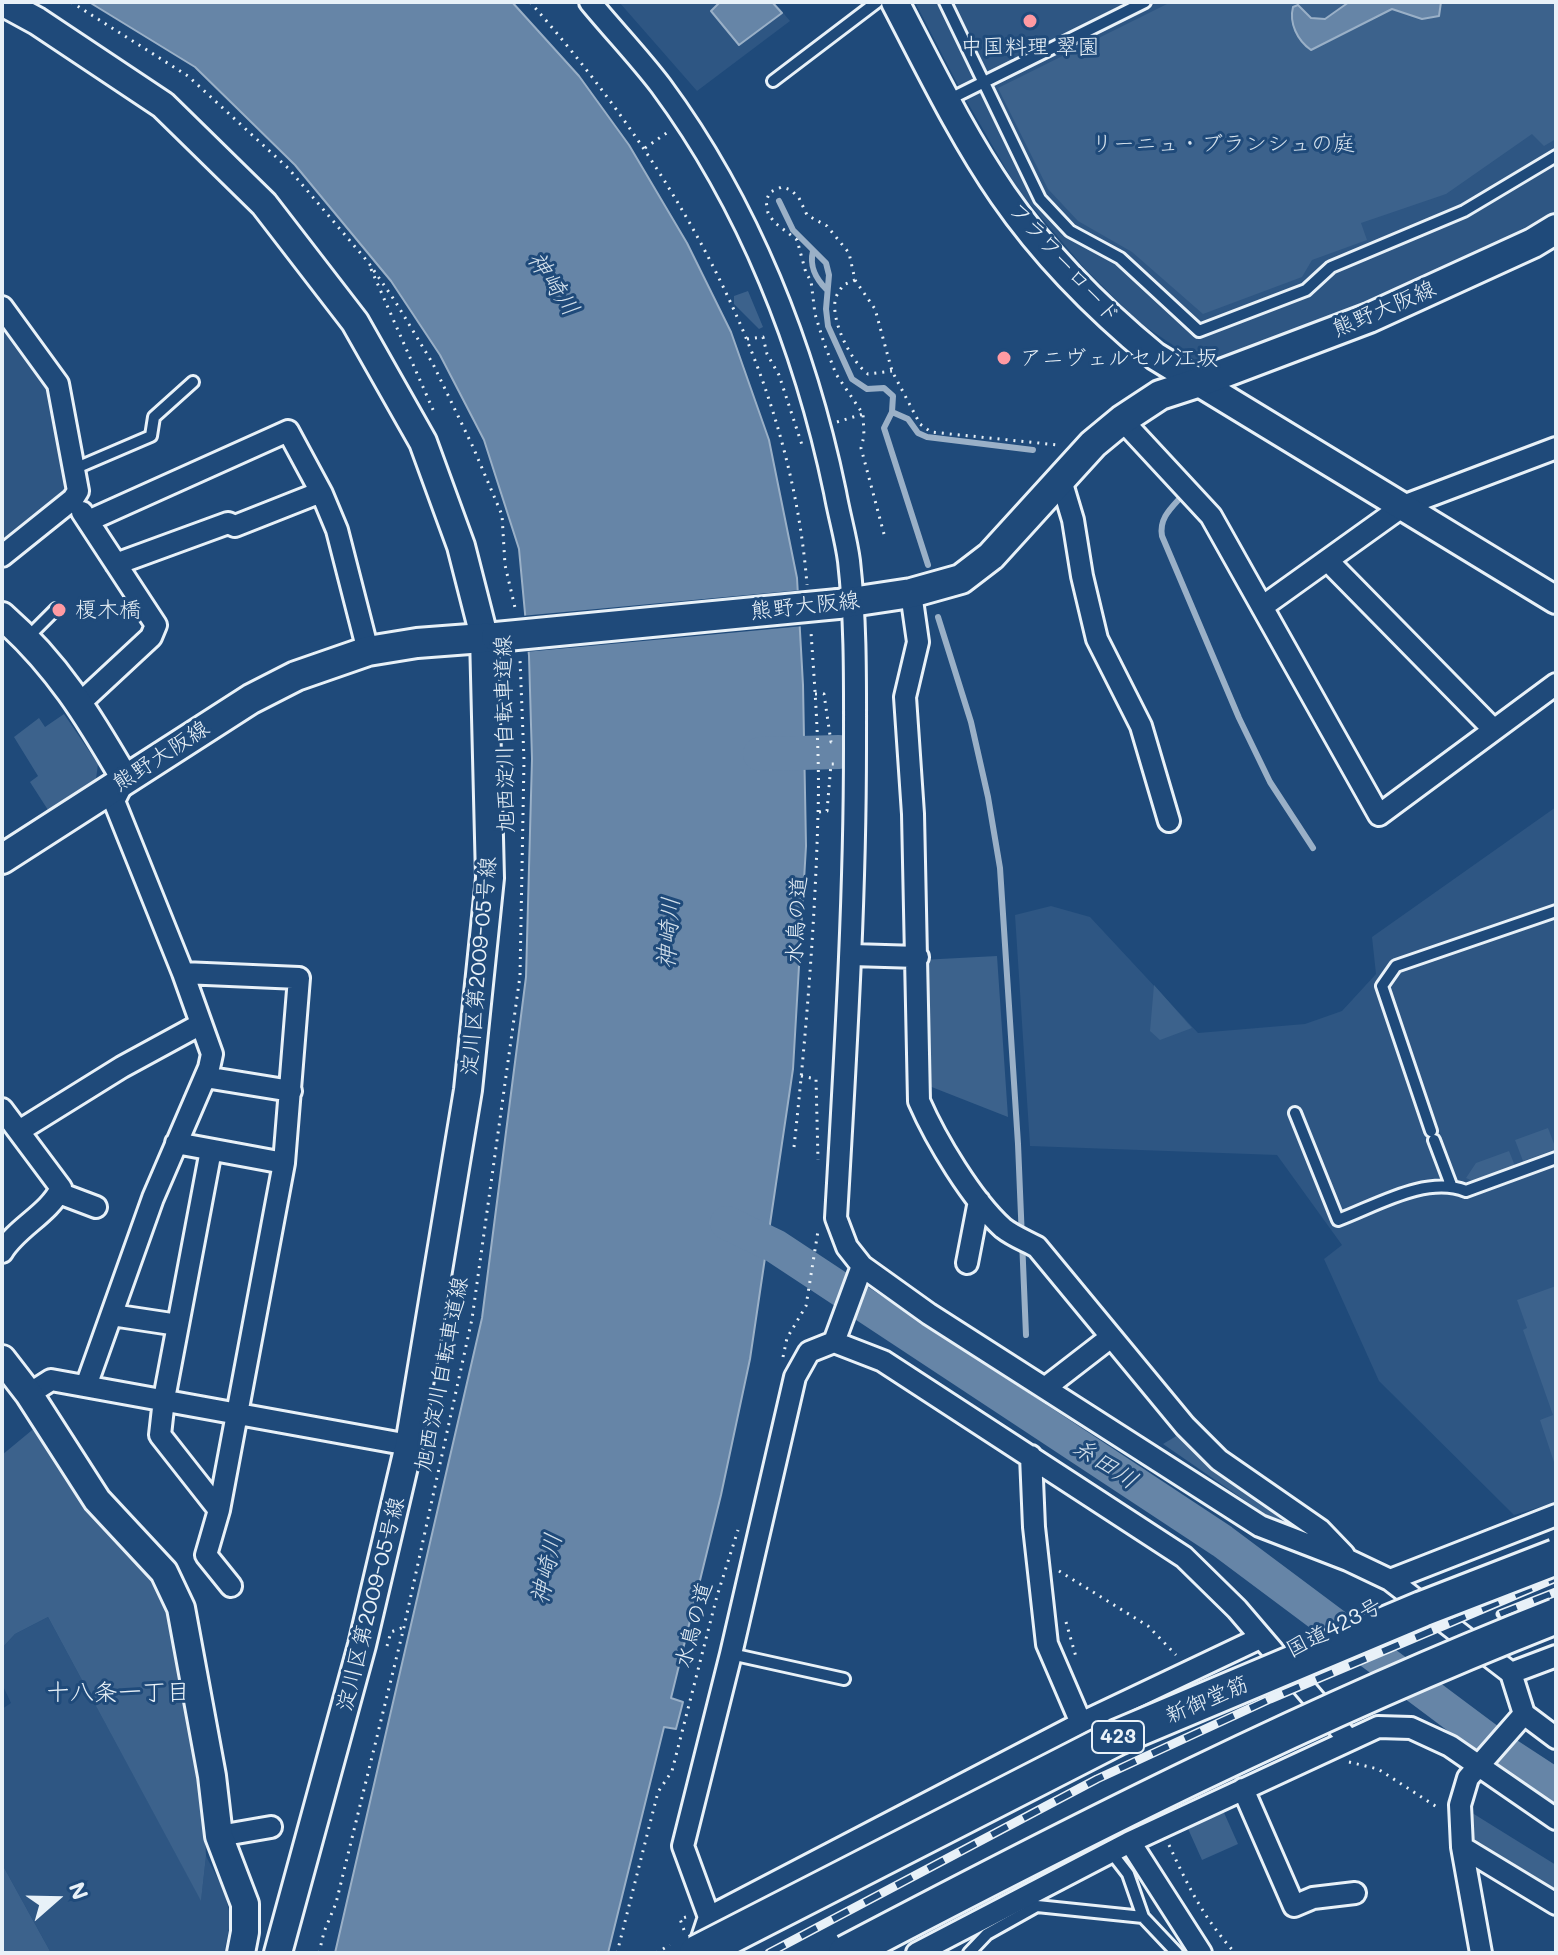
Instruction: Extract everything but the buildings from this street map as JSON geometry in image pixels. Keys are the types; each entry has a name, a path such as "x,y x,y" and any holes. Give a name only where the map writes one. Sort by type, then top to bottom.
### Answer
{"highway":[{"name":"国道423号","path":"1118,1737 1410,1590 1556,1532"},
{"name":"新御堂筋","path":"692,1940 1118,1737 1408,1615 1556,1557"},
{"path":"1156,1812 1456,1655 1556,1616"},
{"path":"846,1953 1156,1812 1556,1640"}],"main road":[{"name":"熊野大阪線","path":"2,859 251,699 296,676 368,651 500,632 846,603 911,593 961,579 991,556 1093,444 1160,395 1369,318 1533,243 1556,229"}],"street":[{"name":"淀川区第2009-05号線","path":"2,2 37,21 163,105 264,204 355,322 423,442 461,546 500,632 490,878 468,1090 409,1445 358,1659 278,1953"},
{"path":"590,2 668,97 723,186 762,261 793,337 824,443 848,557 846,603 855,804 852,955 836,1218 859,1272 1260,1526 1390,1580 1511,1673 1524,1714 1556,1738"},
{"name":"フラワーロード","path":"895,2 946,101 1003,195 1109,318 1143,347 1556,600"},
{"path":"2,307 58,384 78,491 73,499 2,556"},
{"path":"1122,420 1211,516 1379,815 1556,684"},
{"path":"88,521 288,431 321,492 337,530 368,651"},
{"path":"1262,607 1403,506 1556,448"},
{"path":"1061,480 1073,520 1097,639 1141,726 1169,821"},
{"path":"116,564 228,523 235,526 321,492"},
{"path":"73,499 156,625 151,637 80,703"},
{"path":"1328,561 1493,729"},
{"path":"911,593 918,642 905,697 918,957 919,1101 930,1127 979,1201 1005,1230 1037,1247 1185,1426 1219,1460 1320,1530 1348,1560"},
{"path":"10,628 80,703 125,779 114,801 212,1054 153,1198 86,1386"},
{"path":"852,955 918,957"},
{"path":"183,973 299,978 284,1163 219,1510 206,1555 231,1586"},
{"path":"19,1131 122,1067 201,1024"},
{"path":"205,1077 291,1091"},
{"path":"2,1109 61,1188 56,1199 11,1237 2,1252"},
{"path":"176,1143 284,1163"},
{"path":"211,1150 164,1399 160,1435 219,1510"},
{"path":"59,1193 96,1207"},
{"path":"967,1263 979,1201"},
{"path":"709,1917 683,1846 795,1377 809,1352 837,1334 859,1272"},
{"path":"112,1315 178,1325"},
{"path":"837,1334 1184,1557 1237,1609 1349,1740"},
{"path":"1045,1388 1111,1337"},
{"path":"2,1359 29,1394 97,1500 164,1572 181,1608 212,1776 219,1836 245,1904 241,1953"},
{"path":"29,1394 51,1380 409,1445"},
{"path":"1031,1456 1034,1527 1047,1644 1081,1723"},
{"path":"1390,1580 1556,1515"},
{"path":"692,1940 709,1917 1081,1723 1260,1638"},
{"path":"1511,1673 1556,1656"},
{"path":"1481,1953 1462,1847 1460,1805 1468,1778 1524,1714"},
{"path":"917,1953 1130,1842 1156,1812 1243,1789 1378,1727 1411,1728 1450,1746 1556,1819"},
{"path":"1243,1789 1294,1906 1313,1898 1355,1893"},
{"path":"219,1836 271,1827"},
{"path":"1130,1842 1201,1953"},
{"path":"1462,1847 1556,1904"}],"lane":[{"path":"773,81 877,2"},
{"path":"945,2 1040,199 1070,231 1120,258 1199,331 1306,290 1331,267 1464,211 1556,156"},
{"path":"946,101 1145,2"},
{"path":"74,469 151,436 154,417 193,382"},
{"path":"10,628 56,609"},
{"path":"1451,1185 1382,986 1396,966 1556,911"},
{"path":"1295,1113 1338,1220 1418,1190 1451,1185 1466,1191 1556,1158"},
{"path":"731,1654 844,1679"},
{"path":"1111,1852 1128,1874 1143,1917 1177,1953"},
{"path":"969,1953 987,1934 1037,1906 1143,1917"}],"path":[{"name":"旭西淀川自転車道線","path":"71,2 188,76 288,168 368,262 395,301 433,364 502,515 505,565 500,632"},
{"path":"530,2 571,49 645,148 706,253 747,339 775,419 795,496 807,584"},
{"path":"645,148 664,135"},
{"path":"884,534 861,448 863,414 836,374 824,343 815,314 811,281 797,240 774,222 768,213 766,201 770,192 782,187 791,190 799,198 807,215 838,237 849,253 855,280 875,309 892,371 920,424 931,432 1066,446"},
{"path":"855,280 843,285 835,299 837,321 858,367 868,374 892,371"},
{"path":"747,339 763,337 804,450"},
{"path":"833,423 863,414"},
{"name":"水鳥の道","path":"794,1147 810,988 819,812 811,631"},
{"name":"旭西淀川自転車道線","path":"319,1953 336,1903 404,1627 472,1319 520,976 524,760 520,654"},
{"path":"815,694 824,694 831,742"},
{"path":"819,812 827,811 831,764"},
{"path":"801,1076 816,1079 818,1158"},
{"path":"782,1362 787,1338 806,1306 820,1222"},
{"name":"水鳥の道","path":"617,1953 658,1792 672,1771 717,1596 740,1523"},
{"path":"1057,1578 1056,1569 1148,1626 1173,1653 1195,1668"},
{"path":"1065,1617 1076,1659"},
{"path":"1156,1812 1192,1895 1208,1922 1235,1953"}],"shaded area":[{"path":"619,2 774,2 790,21 697,91"},
{"name":"リーニュ・ブランシュの庭","path":"915,2 1556,2 1556,219 1367,306 1207,368 1140,323 1086,270 1018,190 961,91"},
{"path":"2,323 52,382 71,487 2,541"},
{"path":"1556,807 1556,1502 1514,1515 1379,1381 1324,1259 1342,1245 1277,1155 1030,1146 1015,915 1051,906 1090,917 1198,1033 1305,1024 1342,1011 1376,974 1372,937"},
{"path":"48,1617 201,1900 206,1856 224,1891 231,1919 224,1953 51,1953 2,1864 2,1709 11,1703 2,1684 2,1648 15,1634"}],"green space":[{"name":"リーニュ・ブランシュの庭","path":"1171,2 1556,2 1556,139 1544,146 1532,134 1446,194 1361,223 1367,240 1312,260 1302,277 1203,314 1132,252 1078,221 1048,189 998,88"},
{"path":"748,291 763,327 759,329 734,304 734,296"},
{"path":"64,714 98,764 96,779 48,810 30,782 38,776 14,737 39,718 45,727"},
{"path":"997,956 1008,1117 924,1084 921,960"},
{"path":"1154,985 1192,1028 1160,1040 1150,1031"},
{"path":"1548,1128 1556,1149 1523,1161 1515,1140"},
{"path":"1509,1151 1515,1166 1473,1181 1466,1178 1476,1163"},
{"path":"1556,1286 1556,1468 1540,1420 1553,1415 1523,1330 1527,1328 1517,1300"},
{"path":"37,1426 159,1586 175,1628 202,1780 206,1856 201,1901 48,1617 15,1634 2,1648 2,1455"},
{"path":"1183,1432 1313,1533 1266,1515 1163,1444"},
{"path":"1221,1806 1238,1844 1202,1860 1185,1822"},
{"path":"1469,1811 1556,1865 1556,1897 1468,1843"},
{"path":"2,1864 51,1953 2,1953"}],"water":[{"name":"神崎川","path":"89,2 512,2 579,76 629,145 687,243 731,332 769,440 797,578 803,685 806,846 793,1069 750,1359 721,1495 671,1698 683,1702 676,1729 664,1727 608,1953 335,1953 482,1318 526,977 532,759 529,656 519,549 484,440 440,355 391,281 295,165 195,67"},
{"path":"720,2 772,2 782,13 739,45 711,11"},
{"path":"1349,2 1441,2 1439,16 1422,19 1392,9 1311,50 1295,31 1293,7 1298,5 1311,18 1325,19"}],"pier":[{"path":"801,590 804,626 525,652 521,616"}],"waterway":[{"path":"779,201 793,230 826,263 829,275 828,326 852,379 867,389 884,388 893,396 892,412 884,428 928,565"},
{"path":"813,251 814,272 827,290"},
{"path":"892,412 908,419 918,433 927,437 1033,450"},
{"path":"1181,497 1164,519 1162,536 1239,718 1270,782 1313,848"},
{"path":"938,617 971,722 1000,868 1018,1144 1026,1335"},
{"path":"760,754 839,752"},
{"name":"糸田川","path":"727,1223 775,1246 1222,1541 1507,1754 1556,1786"}],"railway":[{"path":"769,1953 1097,1779 1270,1699 1556,1578"},
{"path":"1500,1614 1556,1592"}],"place":[{"name":"中国料理 翠園","path":"1030,21"},
{"name":"アニヴェルセル江坂","path":"1004,358"},
{"name":"榎木橋","path":"59,610"}],"district":[{"name":"十八条一丁目","path":"118,1693"}]}
